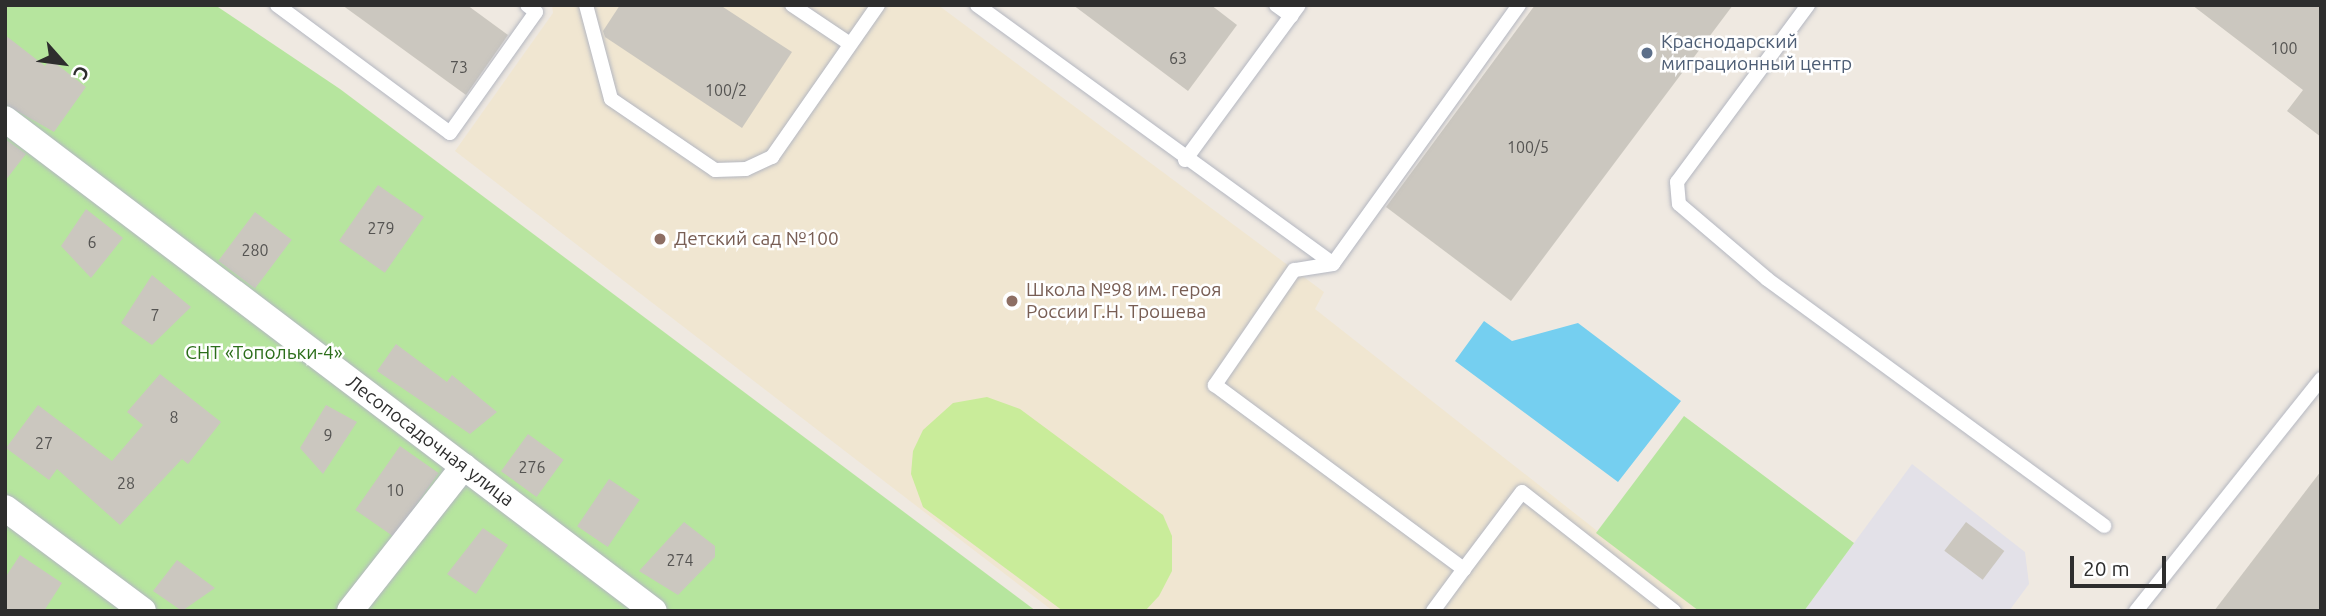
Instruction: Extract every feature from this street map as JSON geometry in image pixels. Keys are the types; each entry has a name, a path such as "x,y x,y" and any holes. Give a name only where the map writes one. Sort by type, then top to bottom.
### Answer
{"street":[{"name":"Лесопосадочная улица","path":"5,119 654,611"},
{"path":"350,611 464,466"},
{"path":"5,508 144,611"}],"lane":[{"path":"277,5 450,132 536,12 527,5"},
{"path":"586,5 611,99 715,170 746,169 772,157 878,5"},
{"path":"792,5 850,44"},
{"path":"977,5 1185,160 1333,264"},
{"path":"1185,160 1295,11 1276,5"},
{"path":"1464,569 1215,385 1294,270 1333,264 1519,5"},
{"path":"1808,5 1677,182 1679,204 1766,279 2104,526"},
{"path":"2136,611 2321,379"},
{"path":"1433,611 1522,492 1674,611"}],"shaded area":[{"name":"Школа №98 им. героя России Г.Н. Трошева","path":"552,5 938,5 1324,292 1315,309 1699,611 1053,611 455,151 553,13"},
{"path":"1912,464 2025,552 2029,584 2009,611 1804,611"}],"green space":[{"name":"СНТ «Топольки-4»","path":"5,5 215,5 340,89 1036,611 5,611"},
{"path":"987,397 1020,409 1163,515 1172,536 1172,571 1159,596 1145,611 1063,611 923,507 911,474 913,451 923,430 953,403"},
{"path":"1684,416 1854,543 1804,611 1699,611 1596,533"}],"water":[{"path":"1484,321 1512,341 1578,323 1681,401 1618,482 1455,361"}],"building":[{"path":"342,5 467,5 508,35 466,95"},
{"path":"620,5 720,5 792,52 742,128 605,37 603,31"},
{"path":"1073,5 1211,5 1237,25 1188,91"},
{"path":"1535,5 1733,5 1511,301 1386,207"},
{"path":"2192,5 2321,5 2321,137 2287,111 2303,90"},
{"path":"5,35 45,66 50,59 86,87 54,132 5,104"},
{"path":"5,139 26,154 5,181"},
{"path":"378,185 424,217 385,273 339,241"},
{"path":"86,209 123,238 91,278 61,246"},
{"path":"255,212 292,240 255,288 218,261"},
{"path":"152,275 191,307 152,345 121,323"},
{"path":"396,344 447,382 452,375 497,412 470,434 377,371"},
{"path":"160,374 221,422 188,464 182,459 120,525 57,469 49,480 6,448 38,405 112,461 143,425 127,412"},
{"path":"326,405 357,422 323,474 300,448"},
{"path":"528,434 564,460 537,497 501,471"},
{"path":"400,446 439,473 394,537 355,510"},
{"path":"2321,471 2321,611 2214,611"},
{"path":"609,479 640,500 608,547 577,526"},
{"path":"684,522 715,546 715,557 678,595 639,571"},
{"path":"1966,522 2004,551 1983,580 1944,551"},
{"path":"483,528 508,545 476,594 447,574"},
{"path":"20,555 62,583 44,611 5,611 5,578"},
{"path":"177,560 215,588 182,611 153,591"}],"place":[{"name":"Краснодарский миграционный центр","path":"1647,53"},
{"name":"Детский сад №100","path":"660,239"},
{"name":"Школа №98 им. героя России Г.Н. Трошева","path":"1012,301"}]}
